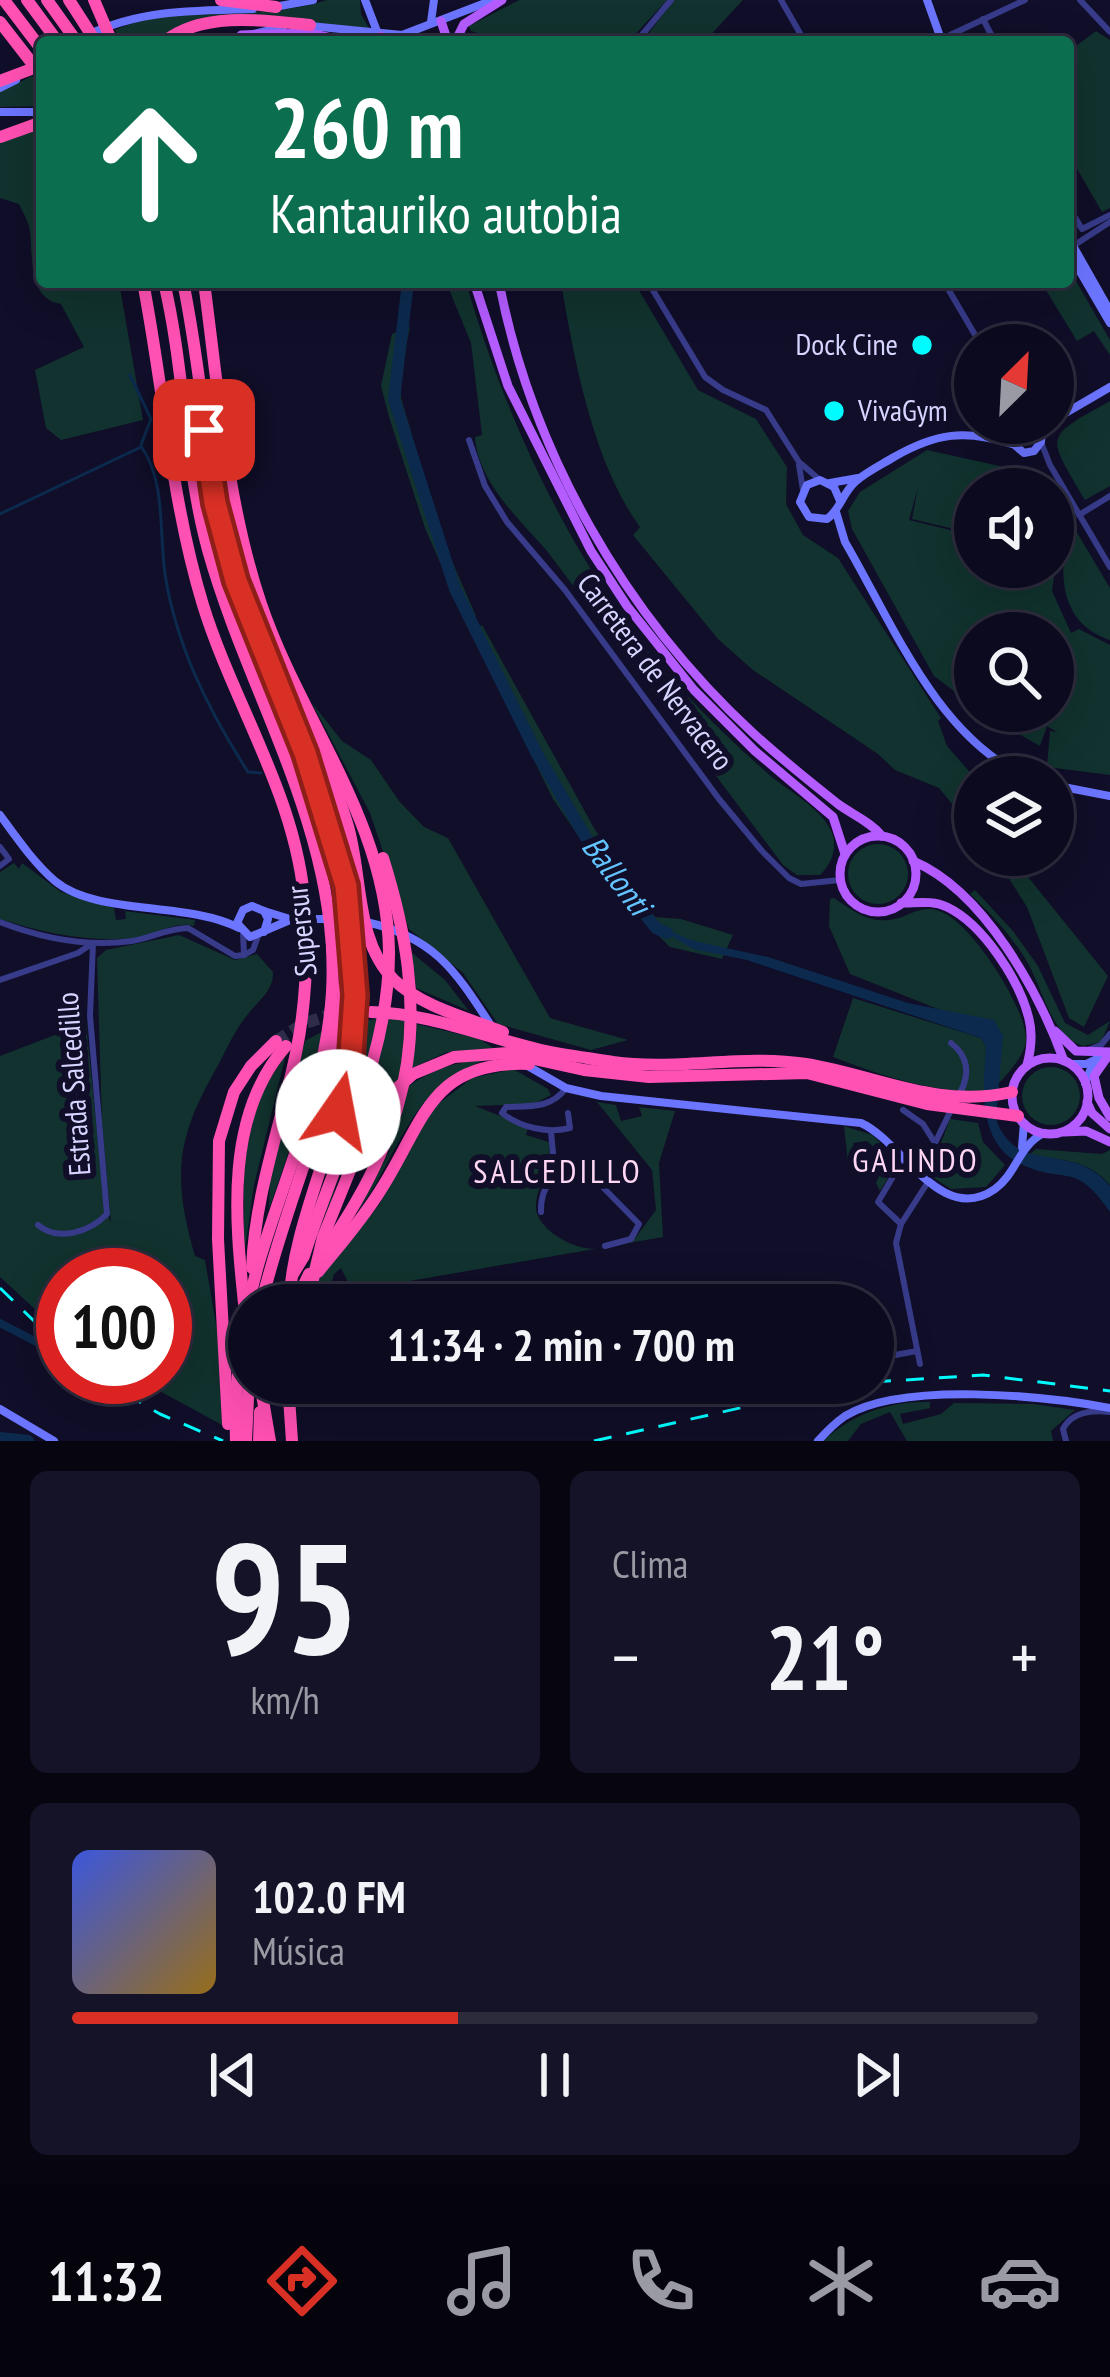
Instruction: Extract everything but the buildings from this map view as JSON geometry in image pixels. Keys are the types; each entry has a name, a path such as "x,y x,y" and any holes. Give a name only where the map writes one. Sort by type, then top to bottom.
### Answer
{"highway":[{"path":"4,0 36,42"},
{"path":"27,0 54,36"},
{"path":"47,0 72,36"},
{"path":"69,0 92,36"},
{"path":"221,0 276,7"},
{"path":"95,3 109,36"},
{"path":"176,36 198,25 256,21 310,26"},
{"path":"0,22 35,69 0,84"},
{"path":"0,137 36,124"},
{"path":"144,288 190,561 222,656 279,788 304,902 304,1006 257,1215 257,1284"},
{"name":"Supersur","path":"165,288 203,532 225,610 306,816 328,906 333,962 326,1055 252,1288 240,1349 232,1441"},
{"path":"184,288 215,503 236,581 305,753 350,915 355,970 353,1034 338,1112 304,1218 294,1284"},
{"path":"204,288 233,494 254,583 289,674 357,806 380,879 388,952 379,1039 304,1256 293,1274"},
{"path":"266,661 336,792 352,839 370,941 394,980 419,998 508,1034 596,1059"},
{"path":"309,1284 342,1234 379,1161 399,1108 411,1041 407,951 383,858 357,806"},
{"name":"Supersur","path":"264,1284 319,1126 335,1056 346,957 336,856"},
{"path":"371,1012 420,1017 542,1050 636,1064 775,1060 818,1066 927,1104 1021,1120"},
{"path":"232,1441 218,1239 219,1141 234,1092 251,1066 281,1044 259,1086 242,1142 239,1240 244,1284"},
{"path":"305,1284 370,1121 394,1089 424,1068 470,1054 508,1053 584,1070"},
{"path":"342,1234 382,1189 425,1107 456,1079 484,1066 508,1063 649,1077 807,1073 977,1100 1012,1092"},
{"path":"246,1441 248,1404"},
{"path":"259,1441 262,1404"},
{"path":"266,1404 270,1441"},
{"path":"289,1404 292,1441"}],"main road":[{"path":"455,36 464,24 502,0"},
{"path":"435,22 446,36"},
{"path":"241,34 323,36"},
{"path":"476,288 508,386 591,551 627,606 694,690 755,751 833,817 844,840 840,880 850,900 881,912 902,903 940,904 977,933 1025,1006 1032,1038 1027,1065 1012,1092 1021,1120 1044,1133 1086,1132 1110,1142"},
{"path":"500,288 514,347 547,440 592,530 636,598 703,682 752,732 882,836 901,844 913,861 950,887 1009,947 1056,1032 1070,1047 1082,1053 1110,1052"},
{"path":"845,854 861,840 882,836"},
{"path":"902,903 914,884 913,861"},
{"path":"1038,1000 1067,1062 1085,1083 1092,1113 1110,1129"},
{"path":"1110,1052 1094,1076 1110,1117"},
{"path":"1027,1065 1051,1058 1067,1062"},
{"path":"1059,1132 1078,1121 1087,1102"}],"street":[{"path":"89,36 120,21 170,10 276,7 313,0"},
{"path":"365,0 381,36"},
{"path":"395,36 493,0"},
{"path":"641,36 671,0"},
{"path":"781,0 802,36"},
{"path":"927,0 941,36"},
{"path":"946,36 1025,0"},
{"path":"1079,0 1110,32"},
{"path":"435,3 435,22"},
{"path":"983,19 992,36"},
{"path":"1100,23 1110,19"},
{"path":"236,36 310,26 370,36"},
{"path":"0,112 36,112"},
{"path":"1074,216 1082,230 1110,218"},
{"path":"1074,241 1110,218"},
{"path":"1074,251 1110,311"},
{"path":"1074,252 1110,323"},
{"path":"652,288 705,377 766,410 796,458 840,501"},
{"path":"948,288 969,324"},
{"path":"1074,407 1110,387"},
{"path":"954,436 935,436 860,478 836,512 845,542 928,684 955,725 988,756"},
{"name":"Carretera de Nervacero","path":"469,440 485,486 507,522 565,590 762,851 801,884 840,880"},
{"path":"1012,444 1050,465"},
{"path":"1029,452 1037,444"},
{"path":"1044,444 1050,465 1110,567"},
{"path":"796,458 801,508 845,542"},
{"path":"802,490 860,478"},
{"path":"1079,514 1110,496"},
{"path":"821,520 836,512"},
{"path":"1074,789 1110,796"},
{"path":"0,814 56,881 91,898 198,914 239,913 252,906 290,920 368,922 418,940 456,972 517,1057 566,1088 601,1096 861,1123 944,1192 969,1198 993,1190 1022,1148 1044,1133"},
{"path":"0,847 9,859 0,866"},
{"path":"239,913 244,955 253,950 268,924 264,911"},
{"path":"198,914 261,934 290,920"},
{"path":"0,933 3,923 93,944"},
{"name":"Estrada Salcedillo","path":"0,980 93,944 133,941 181,928 193,930 235,956 244,955"},
{"name":"Estrada Salcedillo","path":"38,1225 60,1236 96,1224 107,1214 90,1016 93,944"},
{"path":"1070,1047 1093,1048 1110,1034"},
{"path":"920,1364 896,1250 901,1224 926,1179 935,1143 966,1080 965,1060 951,1043"},
{"path":"1067,1062 1085,1064 1110,1052"},
{"path":"1085,1083 1092,1066 1110,1052"},
{"path":"566,1088 554,1100 534,1107 502,1109 506,1118 550,1132 569,1128 568,1113"},
{"path":"904,1110 923,1124 935,1143"},
{"path":"1021,1120 1022,1148"},
{"path":"550,1132 555,1174"},
{"path":"901,1224 878,1202 904,1158"},
{"path":"541,1212 544,1189 555,1174 580,1164 639,1224 631,1239 605,1246"},
{"path":"894,1355 918,1350"},
{"path":"818,1441 846,1415 901,1399 1016,1395 1110,1410"},
{"path":"0,1409 54,1441"},
{"path":"1066,1441 1063,1429 1070,1418 1110,1410"}],"green space":[{"path":"327,0 360,0 369,28 260,18 173,29 164,36 118,36 115,30 167,16 301,7"},
{"path":"519,0 667,0 634,36 480,36 469,26"},
{"path":"674,0 743,0 710,36 647,36"},
{"path":"1096,31 1110,40 1110,208 1102,212 1074,163 1074,48"},
{"path":"32,76 36,106 0,107 0,92"},
{"path":"36,129 36,282 29,228 19,204 0,198 0,140"},
{"path":"1074,277 1110,340 1110,355 1094,331 1077,341 1074,324 1067,324 1045,288 1074,288"},
{"path":"38,288 120,288 143,420 61,440 46,428 35,370 84,347 61,304"},
{"path":"448,288 468,288 527,450 617,609 701,710 827,824 834,850 820,875 797,875 783,865 492,484 475,437 482,435 471,343"},
{"path":"562,288 638,288 698,390 756,419 787,467 786,504 803,535 838,558 941,718 947,746 956,756 954,806 939,788 895,770 753,670 718,639 633,535 640,527 610,473 588,409"},
{"path":"410,327 400,375 401,398 444,543 476,616 466,622 425,528 381,386 392,334"},
{"path":"1110,401 1110,486 1085,500 1074,481 1074,468 1066,468 1058,450 1058,444 1074,444 1074,422"},
{"path":"927,450 1016,468 954,468 954,529 912,519 918,487 909,520 954,531 954,588 1052,588 1062,612 954,612 954,691 934,676 852,529 848,511 860,492"},
{"path":"1074,532 1110,588 1110,640 1082,624 1068,599 1065,588 1074,588"},
{"path":"482,625 594,828 655,917 681,919 733,935 722,959 670,947 624,902 553,799 471,632"},
{"path":"1079,629 1110,645 1110,775 1074,770 1074,756 1048,756 1050,732 1074,732 1074,632"},
{"path":"312,703 342,741 371,760 424,827 448,838 550,1018 628,1040 591,1050 498,1024 463,973 409,929 370,813"},
{"path":"1015,732 1045,732 1040,746"},
{"path":"878,844 899,853 908,874 899,895 878,904 857,895 848,874 857,853"},
{"path":"14,863 19,869 22,863 61,892 114,908 116,920 126,919 125,911 195,920 194,926 105,939 51,933 0,919 0,872"},
{"path":"1007,876 1028,876 1108,976 1084,1027 1069,1018 1027,907"},
{"path":"975,890 1038,966 1065,1023 1088,1035 1110,1021 1101,1042 1083,1046 1063,1032 1026,960 970,894"},
{"path":"830,899 874,919 892,920 925,909 939,911 966,930 1007,988 1024,1027 1025,1047 995,1087 993,1045 983,1022 850,974 829,926"},
{"path":"179,935 235,960 257,954 273,972 267,991 237,1030 203,1093 182,1158 188,1228 195,1256 205,1260 217,1330 222,1425 184,1404 192,1404 192,1248 36,1248 36,1310 0,1277 0,1056 86,1023 105,1208 111,1223 102,1123 97,958 106,950"},
{"path":"411,952 445,980 469,1011 416,988"},
{"path":"853,998 981,1038 986,1047 985,1091 926,1086 833,1057"},
{"path":"388,1018 408,1020 402,1077 376,1104 355,1137 307,1272"},
{"path":"378,1019 366,1066 339,1135 361,1021"},
{"path":"416,1024 480,1039 493,1048 447,1052 412,1068"},
{"path":"323,1031 308,1096 269,1209 270,1174 305,1041"},
{"path":"286,1054 254,1185 244,1256 244,1163 258,1098"},
{"path":"485,1060 438,1088 422,1106 356,1214 389,1152 409,1086 445,1067"},
{"path":"1051,1067 1072,1075 1080,1096 1072,1117 1051,1125 1030,1117 1022,1096 1030,1075"},
{"path":"513,1069 548,1089 551,1095 534,1104 475,1106 528,1127 526,1135 549,1142 537,1214 562,1239 599,1248 400,1284 349,1284 341,1268 331,1284 317,1284 379,1205 433,1108 472,1078"},
{"path":"597,1102 616,1105 621,1121 642,1116 639,1107 675,1111 659,1163 663,1237 609,1246 633,1241 656,1210 652,1170"},
{"path":"950,1119 978,1123 983,1142 1005,1165 986,1187 951,1189 929,1175"},
{"path":"844,1126 872,1135 899,1160 880,1191 876,1183 887,1159 867,1141 853,1143 857,1161 848,1162"},
{"path":"1036,1149 1102,1154 1110,1150 1110,1185 1083,1165 1029,1155"},
{"path":"930,1402 930,1408 900,1414 903,1424 941,1414 954,1403 1075,1410 1051,1431 1053,1441 907,1441 890,1412 861,1424 848,1441 823,1441 873,1411"}],"water":[{"path":"654,925 908,1003 994,1020 1003,1036 996,1119 1005,1137 1031,1154 1095,1172 1110,1186 1110,1212 1078,1180 1023,1165 997,1144 986,1114 986,1047 981,1038 747,960 693,949"}],"waterway":[{"name":"Ballonti","path":"407,288 394,399 455,589 536,752 595,853 656,928 667,933"},
{"path":"130,375 151,419 141,445"},
{"path":"141,446 158,491 165,574 186,652 248,772 261,773"},
{"path":"0,514 139,448"},
{"path":"0,1323 36,1342"},
{"path":"0,1438 28,1441"}],"tunnel":[{"path":"276,1041 303,1024 335,1013"}],"railway":[{"path":"0,1288 36,1323"},
{"path":"894,1381 983,1375 1110,1391"},
{"path":"143,1404 223,1441"},
{"path":"594,1441 757,1404"}],"place":[{"name":"Dock Cine","path":"922,345"},
{"name":"VivaGym","path":"834,411"}],"district":[{"name":"GALINDO","path":"916,1160"},
{"name":"SALCEDILLO","path":"558,1171"}],"route":[{"path":"204,430 215,503 236,581 325,808 346,886 355,995 351,1055 338,1112"}]}
